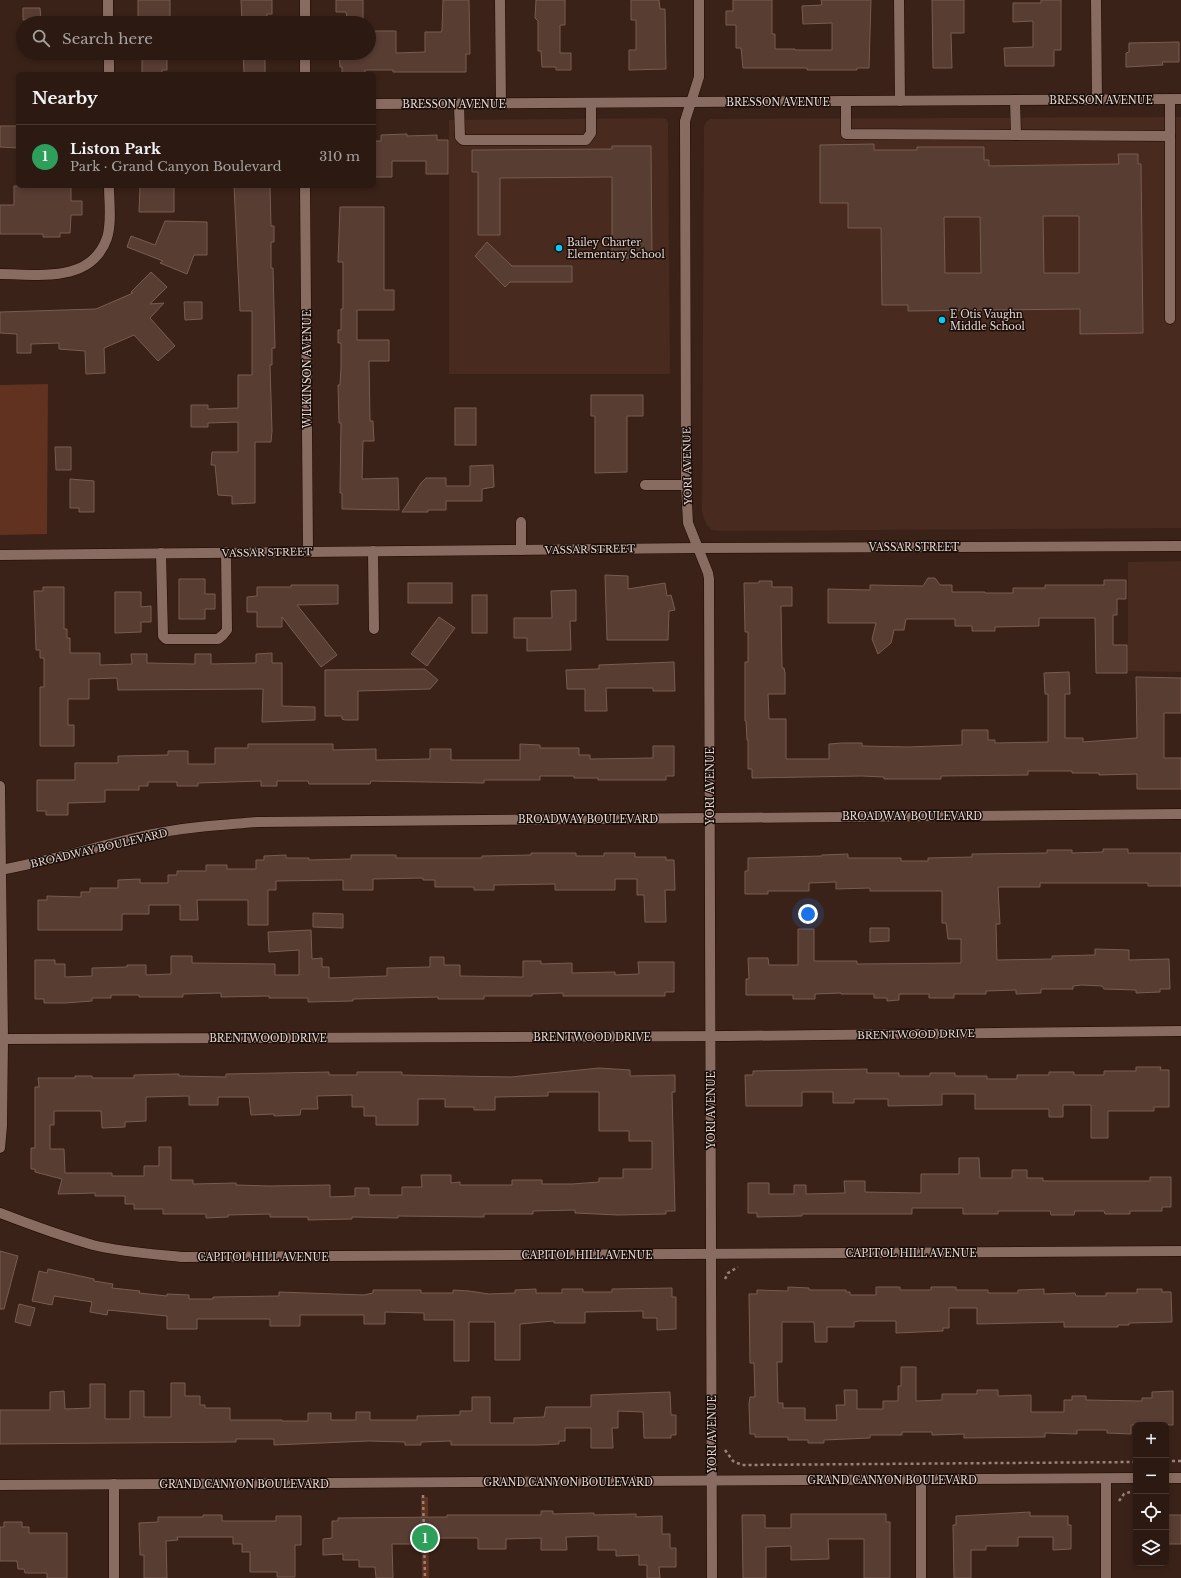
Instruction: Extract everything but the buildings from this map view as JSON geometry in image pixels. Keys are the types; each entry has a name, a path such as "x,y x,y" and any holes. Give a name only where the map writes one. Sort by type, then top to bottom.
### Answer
{"street":[{"path":"108,0 108,16"},
{"path":"304,0 305,16"},
{"path":"500,0 501,104"},
{"name":"YORI AVENUE","path":"699,0 699,77 685,121 686,485 688,523 709,579 711,818 710,1036 712,1578"},
{"path":"899,0 900,101"},
{"path":"1096,0 1097,100"},
{"path":"108,60 109,72"},
{"path":"305,60 305,72"},
{"path":"1170,99 1170,319"},
{"name":"BRESSON AVENUE","path":"376,104 1181,99"},
{"path":"1015,100 1016,135"},
{"path":"846,102 846,134 1170,136"},
{"path":"459,104 460,137 463,140 586,140 589,138 591,103"},
{"path":"0,274 66,274 80,269 92,261 101,251 107,237 109,188"},
{"name":"WILKINSON AVENUE","path":"306,188 308,551"},
{"path":"645,485 686,485"},
{"path":"521,522 521,550"},
{"name":"VASSAR STREET","path":"0,555 697,548 1181,546"},
{"path":"373,551 374,629"},
{"path":"160,553 163,636 166,639 218,639 224,635 227,630 226,552"},
{"path":"0,786 3,1039 2,1126 0,1148"},
{"name":"BROADWAY BOULEVARD","path":"0,870 44,862 149,835 204,826 257,822 1181,814"},
{"name":"BRENTWOOD DRIVE","path":"3,1039 710,1036 1181,1031"},
{"name":"CAPITOL HILL AVENUE","path":"0,1213 53,1233 94,1245 138,1253 182,1257 1181,1251"},
{"path":"1106,1478 1106,1578"},
{"name":"GRAND CANYON BOULEVARD","path":"0,1484 1133,1478"},
{"path":"1169,1478 1181,1478"},
{"path":"921,1479 921,1578"},
{"path":"114,1484 114,1578"}],"path":[{"path":"725,1280 732,1270 740,1267"},
{"path":"725,1446 728,1457 742,1465 1133,1462"},
{"path":"1169,1462 1181,1461"},
{"path":"423,1482 425,1578"}],"shaded area":[{"name":"E Otis Vaughn Middle School","path":"1181,117 1181,528 723,531 712,530 706,524 702,512 704,127 706,122 710,119"},
{"name":"Bailey Charter Elementary School","path":"666,119 668,123 670,374 449,374 449,120"},
{"path":"48,384 47,534 0,535 0,385"},
{"path":"1181,561 1181,672 1128,671 1128,562"},
{"path":"421,1497 428,1497 429,1578 422,1578"}],"place":[{"name":"Bailey Charter Elementary School","path":"559,248"},
{"name":"E Otis Vaughn Middle School","path":"942,320"},
{"name":"Liston Park","path":"425,1538"}]}
